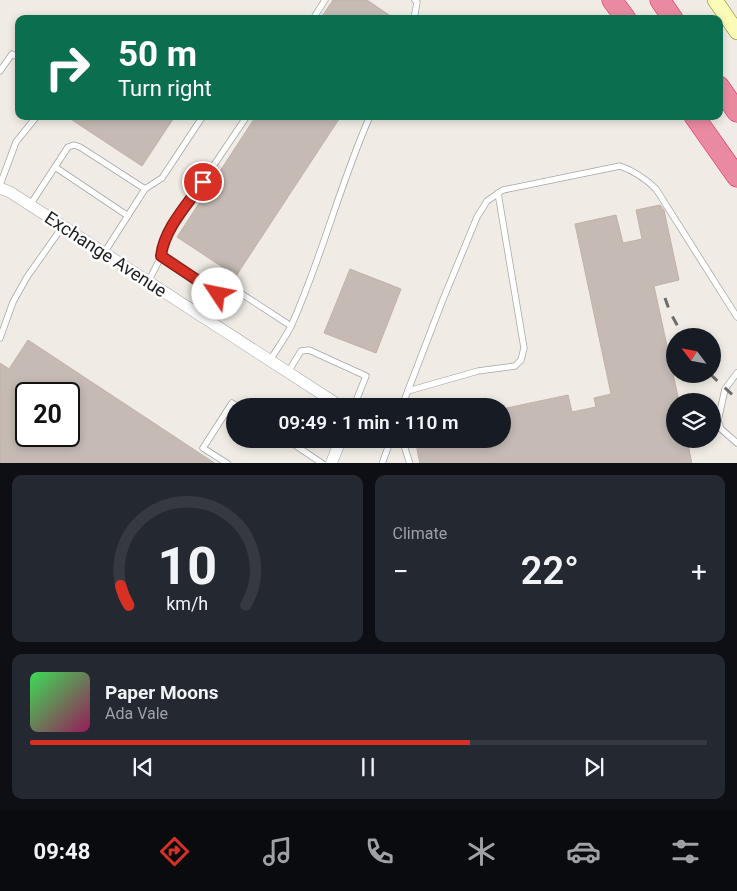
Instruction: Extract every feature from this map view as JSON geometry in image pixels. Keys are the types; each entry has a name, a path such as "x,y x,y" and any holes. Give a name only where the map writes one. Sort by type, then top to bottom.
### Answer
{"highway":[{"path":"612,0 623,15"},
{"path":"660,0 670,15"},
{"path":"723,92 737,112"},
{"path":"697,120 737,177"}],"main road":[{"path":"715,0 730,17 737,32"}],"street":[{"name":"Exchange Avenue","path":"0,187 328,398"},
{"path":"331,463 337,448"}],"lane":[{"path":"316,15 325,0"},
{"path":"415,0 417,2 415,15"},
{"path":"1,69 12,54 15,56"},
{"path":"0,187 16,142 33,120"},
{"path":"104,253 145,189 162,178 200,120"},
{"path":"148,282 161,256 162,247 168,233 244,120"},
{"path":"270,360 292,326 318,258 353,154 368,120"},
{"path":"30,205 68,147 74,145 145,189"},
{"path":"405,398 477,217 487,201 502,190 620,166 629,169 656,189 737,317"},
{"path":"55,167 128,216"},
{"path":"408,391 478,372 515,366 520,360 524,348 498,193"},
{"path":"0,338 13,302 27,277 63,226"},
{"path":"161,256 218,294"},
{"path":"203,317 225,283 292,326"},
{"path":"288,372 301,351 309,350 366,376 357,398"},
{"path":"737,372 725,389 718,421 721,429 737,443"},
{"path":"226,412 203,448 226,463"},
{"path":"299,448 322,463"},
{"path":"382,463 388,448"},
{"path":"405,448 410,463"}],"building":[{"path":"333,0 367,0 389,15 323,15"},
{"path":"72,120 172,120 142,166"},
{"path":"253,120 338,120 236,276 177,237"},
{"path":"660,205 664,210 679,280 654,286 666,341 666,383 675,383 677,393 666,393 666,448 689,448 692,463 420,463 417,448 511,448 511,407 568,395 572,412 596,407 594,398 611,394 575,224 616,215 623,243 642,239 636,210"},
{"path":"350,269 401,289 376,353 324,333"},
{"path":"28,340 214,463 0,463 0,363 9,369"}],"railway":[{"path":"665,298 679,328"},
{"path":"720,383 737,399"}],"route":[{"path":"203,182 164,240 161,256 218,294"}]}
